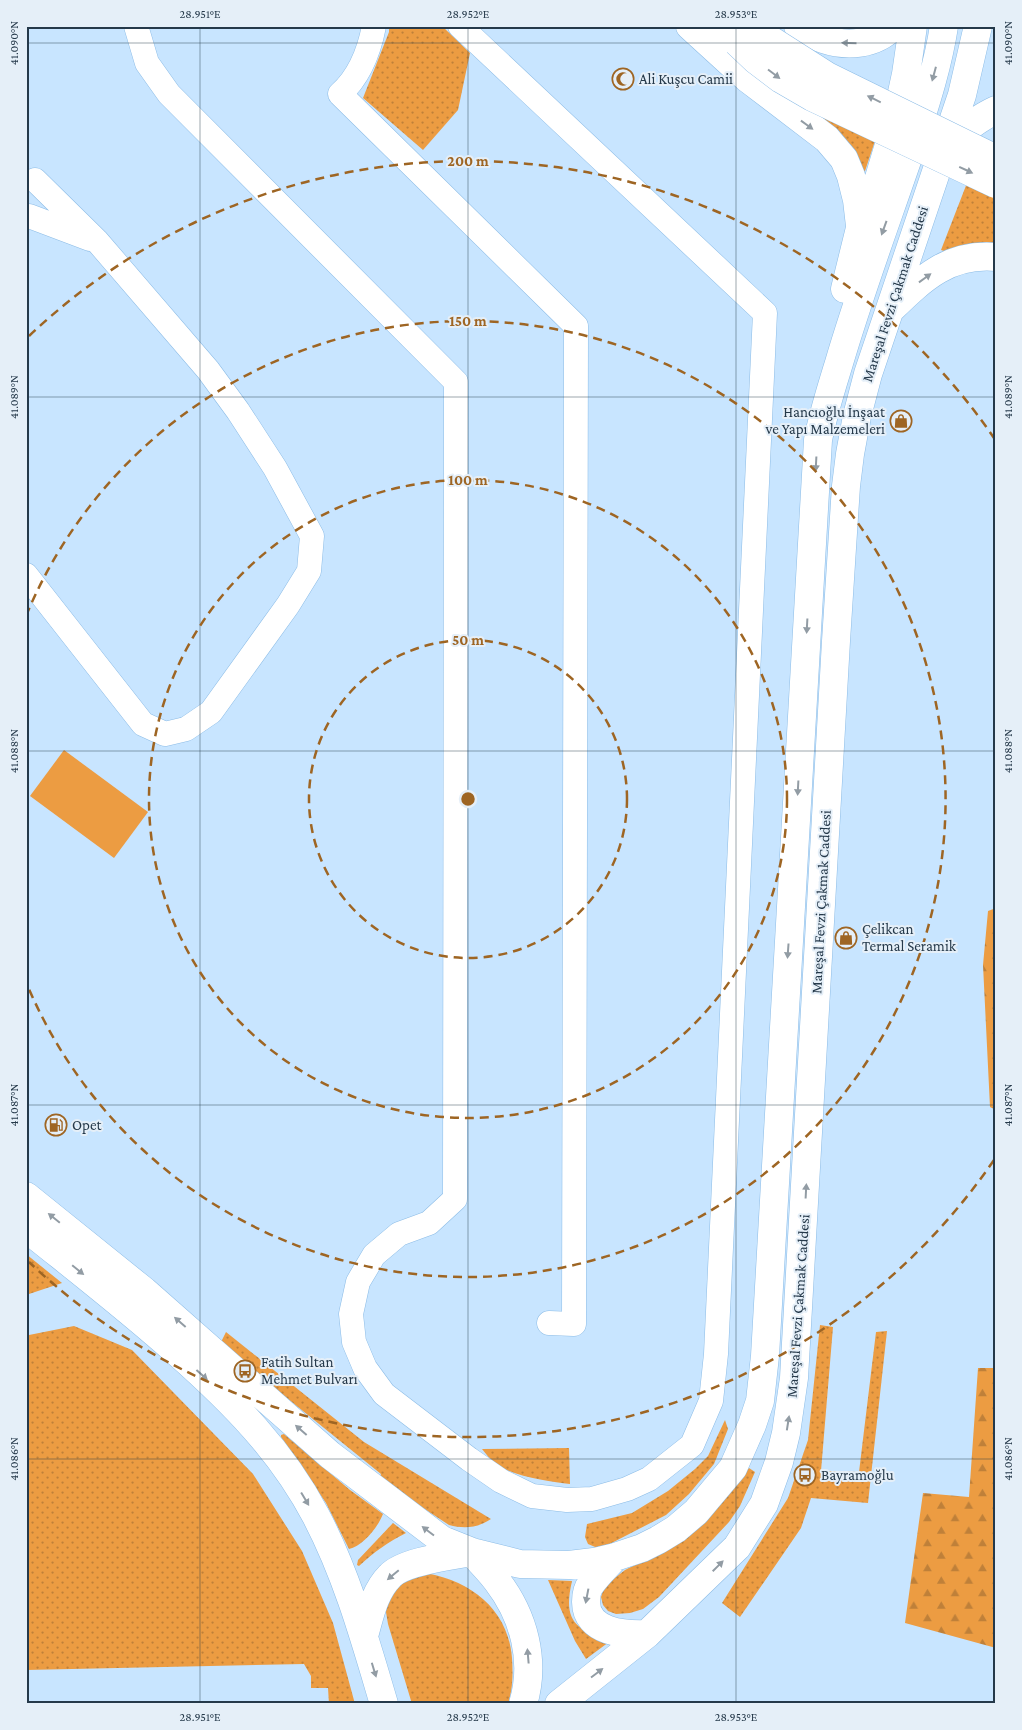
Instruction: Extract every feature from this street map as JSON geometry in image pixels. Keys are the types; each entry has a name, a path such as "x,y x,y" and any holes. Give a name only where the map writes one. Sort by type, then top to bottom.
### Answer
{"main road":[{"path":"690,26 747,78 827,139 844,159 851,176 857,200 860,228"},
{"path":"798,26 823,39 847,44 864,43 876,39 893,26"},
{"path":"833,382 834,342 860,228 879,178 895,125 906,74 913,26"},
{"name":"Mareşal Fevzi Çakmak Caddesi","path":"472,1552 520,1564 569,1565 615,1558 658,1540 676,1530 696,1512 733,1468 752,1425 760,1401 765,1356 816,453 833,382 866,277 930,91 941,50 944,26"},
{"name":"Mareşal Fevzi Çakmak Caddesi","path":"559,1704 647,1634 737,1547 764,1504 779,1462 786,1433 794,1378 800,1296 836,641 847,476 863,391 946,147 962,96 978,26"},
{"path":"737,32 766,37 827,76 996,160"},
{"path":"737,32 756,60 781,79 812,97 996,184"},
{"path":"946,147 965,129 996,110"},
{"path":"889,311 926,277 946,264 964,258 996,257"},
{"path":"26,1196 144,1291 330,1455 442,1540 472,1552 497,1580 508,1597 525,1635 529,1656 523,1704"},
{"path":"26,1228 130,1310 213,1385 248,1419 283,1463 316,1516 337,1563 364,1636 384,1704"},
{"path":"364,1636 372,1605 380,1589 391,1574 419,1562 472,1552"},
{"path":"615,1558 590,1584 586,1596 586,1609 593,1622 610,1630 630,1635 647,1634"}],"street":[{"path":"136,26 147,63 169,94 456,382 454,1199 429,1223 399,1234 374,1255 358,1282 351,1314 354,1342 365,1368 384,1394 501,1481 532,1496 567,1500 592,1499 627,1490 649,1478 692,1444 711,1401 716,1344 765,313 460,26"},
{"path":"374,26 364,62 350,86 340,94 576,326 574,1324 548,1323"},
{"path":"31,175 38,189 38,199 35,208 28,217 97,241"},
{"path":"26,575 143,724 165,734 186,729 211,712 288,605 309,571 312,536 270,460 208,370 97,241 31,175"}],"green space":[{"path":"389,26 442,26 470,53 458,110 423,150 363,98 389,32"},
{"path":"808,104 876,138 865,171 863,172"},
{"path":"967,183 996,197 996,245 969,244 947,252 941,250"},
{"path":"64,750 148,812 114,858 30,796"},
{"path":"996,908 996,1110 990,1107 983,965 988,911"},
{"path":"26,1254 62,1283 26,1295"},
{"path":"820,1325 833,1327 821,1471 859,1472 876,1332 887,1331 868,1503 811,1498 801,1528 740,1617 722,1603 788,1498 808,1440"},
{"path":"74,1326 132,1350 253,1474 302,1551 333,1623 355,1704 329,1704 328,1688 311,1688 311,1676 304,1664 26,1670 26,1339 29,1335"},
{"path":"226,1332 364,1442 491,1519 471,1527 449,1525 379,1479 381,1474 220,1344"},
{"path":"996,1342 996,1648 905,1623 923,1493 969,1497 978,1368 993,1368"},
{"path":"725,1420 728,1429 714,1464 689,1494 666,1515 600,1549 588,1544 585,1537 587,1524 632,1513 668,1491 695,1469 708,1456"},
{"path":"284,1434 350,1490 383,1514 378,1525 360,1544 349,1549 326,1503 281,1437"},
{"path":"569,1448 570,1484 541,1480 502,1468 482,1449"},
{"path":"749,1468 755,1472 740,1506 729,1522 659,1597 643,1609 630,1613 616,1614 608,1611 603,1605 601,1597 604,1588 625,1570 645,1560 706,1519"},
{"path":"393,1523 406,1533 381,1548 359,1566 357,1565 358,1560"},
{"path":"420,1572 454,1581 482,1598 494,1610 503,1624 509,1640 512,1658 512,1681 508,1704 412,1704 388,1624 385,1606 401,1578"},
{"path":"548,1580 572,1581 569,1605 574,1621 587,1632 609,1642 586,1659 575,1641"}],"place":[{"name":"Ali Kuşcu Camii","path":"623,79"},
{"name":"Hancıoğlu İnşaat ve Yapı Malzemeleri","path":"901,421"},
{"name":"Çelikcan Termal Seramik","path":"846,938"},
{"name":"Opet","path":"56,1125"},
{"name":"Fatih Sultan Mehmet Bulvarı","path":"245,1371"},
{"name":"Bayramoğlu","path":"805,1475"}]}
